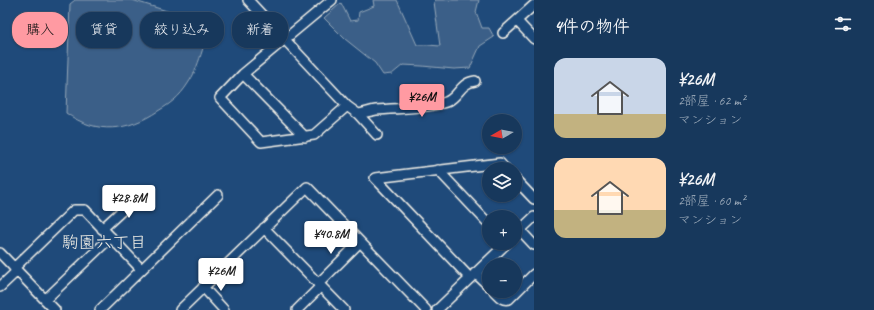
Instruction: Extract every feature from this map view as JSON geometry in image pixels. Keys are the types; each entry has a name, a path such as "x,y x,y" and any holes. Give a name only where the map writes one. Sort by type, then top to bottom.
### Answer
{"street":[{"path":"248,0 259,12"},
{"path":"288,36 332,0"},
{"path":"503,33 534,5"},
{"path":"517,21 534,39"},
{"path":"288,43 347,106 358,114 377,135"},
{"path":"273,48 243,74 220,98 261,142 314,135 347,106"},
{"path":"243,74 305,137"},
{"path":"358,114 376,110 428,107 441,104 454,97 463,86 470,81 475,81"},
{"path":"482,165 375,178 473,276 482,282"},
{"path":"438,170 482,217"},
{"path":"522,186 534,199"},
{"path":"180,310 307,187 426,310"},
{"path":"102,229 142,193"},
{"path":"100,310 218,195"},
{"path":"0,287 74,210 84,210 141,269"},
{"path":"522,228 534,217"},
{"path":"264,228 344,310"},
{"path":"45,300 111,237"},
{"path":"522,237 534,245"},
{"path":"297,310 360,242"},
{"path":"437,310 500,250"},
{"path":"0,253 52,309"},
{"path":"522,286 534,274"},
{"path":"203,287 224,310"},
{"path":"501,298 503,300 510,298"}],"shaded area":[{"path":"75,0 132,0 170,12 140,12 140,48 203,48 192,77 178,97 147,118 135,123 112,128 89,125 66,113 70,4"},
{"path":"373,0 397,0 417,45 440,46 434,2 436,0 479,0 476,12 482,28 489,28 494,37 480,46 470,68 454,69 403,65 392,74 383,75 375,63 345,39 324,18 341,3 350,21 358,20 359,12 374,6"}],"district":[{"name":"駒園六丁目","path":"104,242"}]}
